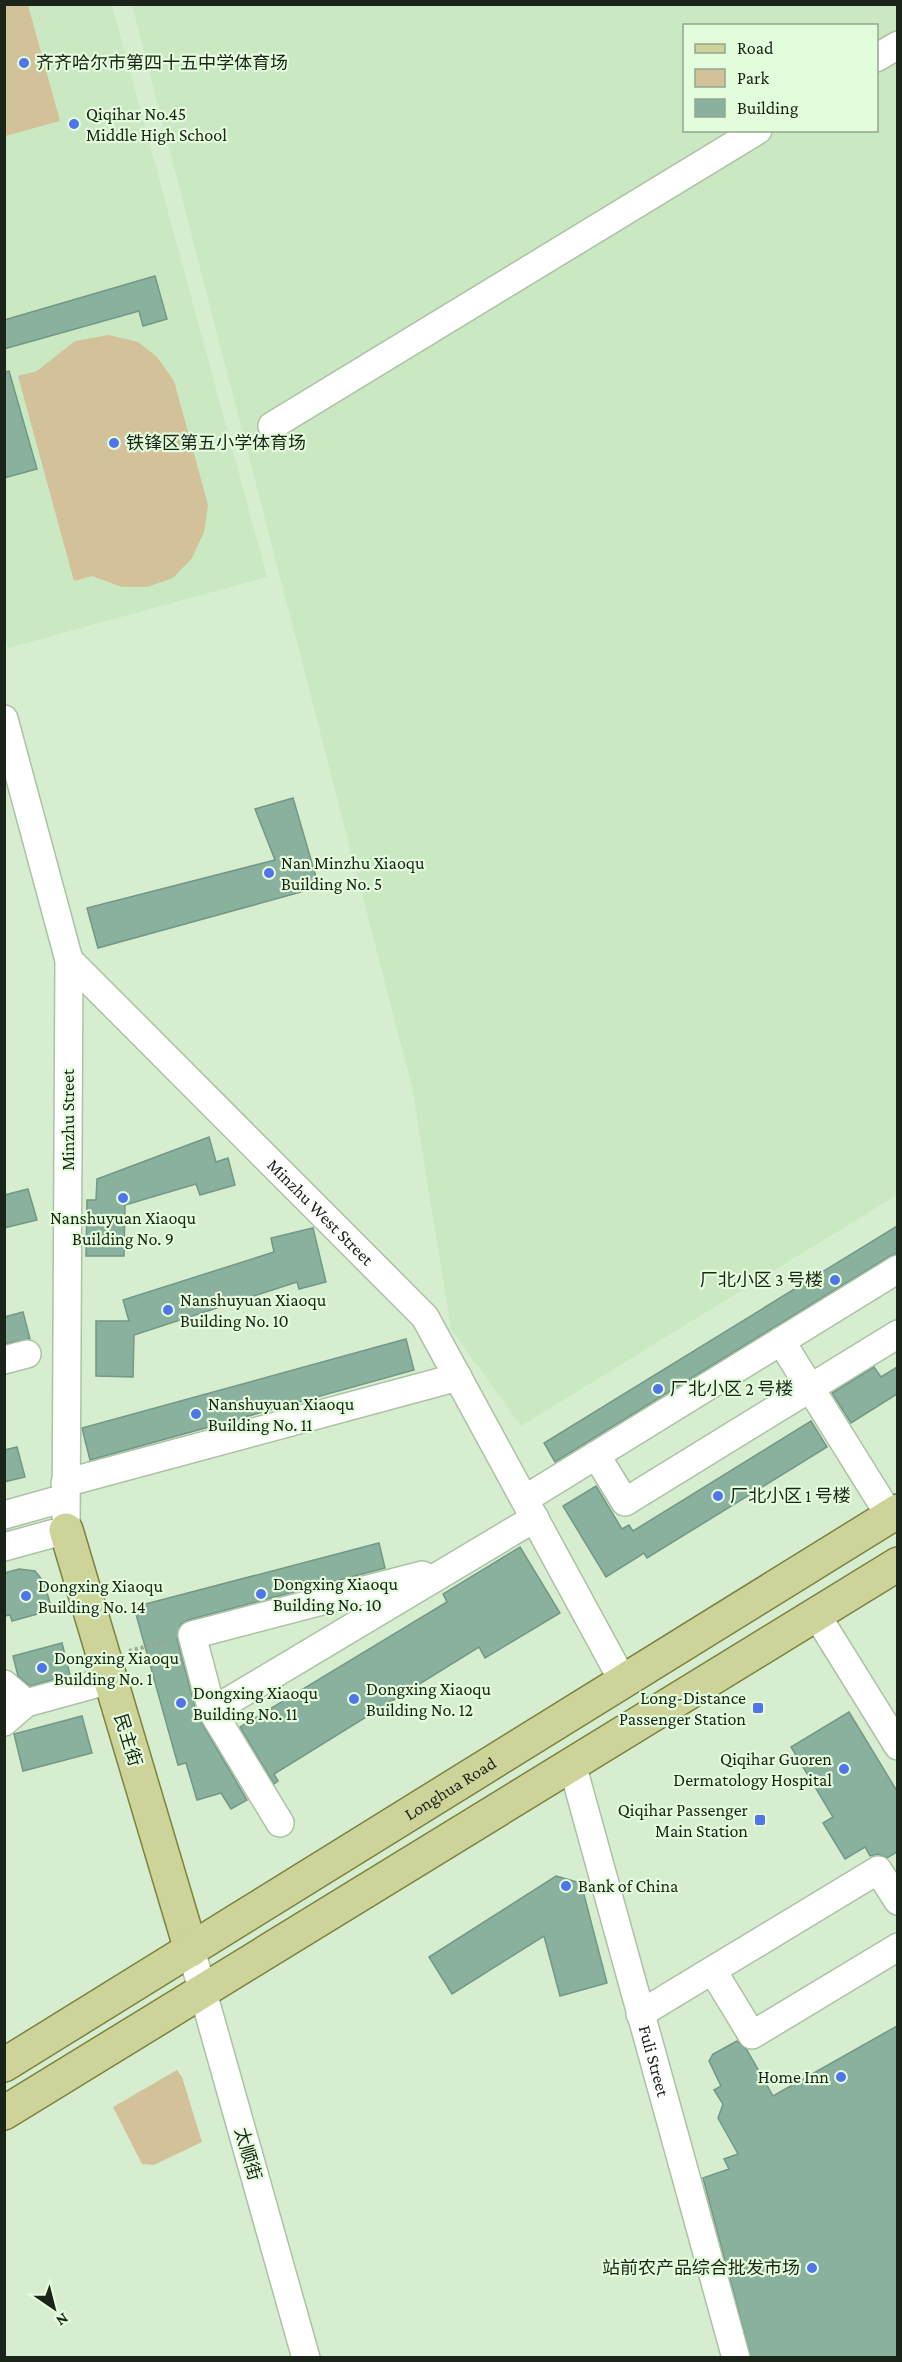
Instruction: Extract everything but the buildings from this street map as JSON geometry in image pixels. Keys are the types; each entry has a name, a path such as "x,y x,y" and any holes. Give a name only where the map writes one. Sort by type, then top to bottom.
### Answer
{"main road":[{"name":"民主街","path":"65,1504 107,1669 191,1950"},
{"name":"Longhua Road","path":"4,2065 894,1514"},
{"path":"4,2113 897,1564"}],"street":[{"path":"878,57 897,45"},
{"path":"272,426 755,132"},
{"name":"Minzhu Street","path":"4,719 69,960 65,1504"},
{"name":"Minzhu West Street","path":"69,960 425,1317 623,1681"},
{"path":"212,1711 452,1567 530,1509 596,1455 897,1269"},
{"path":"596,1455 625,1502 897,1334"},
{"path":"781,1341 894,1514"},
{"path":"4,1515 65,1504 458,1377"},
{"path":"4,1547 65,1504"},
{"path":"280,1822 212,1711 192,1635 452,1567"},
{"path":"816,1614 897,1746"},
{"path":"4,1722 26,1703 107,1669"},
{"path":"4,1684 26,1703"},
{"name":"Fuli Street","path":"572,1764 736,2358"},
{"path":"640,2014 878,1870 897,1901"},
{"path":"713,1971 752,2035 897,1947"},
{"name":"太顺街","path":"191,1950 306,2358"}],"path":[{"path":"107,1669 192,1635"}],"shaded area":[{"path":"4,5 112,5 267,577 8,648 4,636"},
{"path":"132,5 897,5 897,1195 521,1426 451,1329 412,1087"}],"green space":[{"name":"齐齐哈尔市第四十五中学体育场","path":"5,4 28,5 60,121 5,136"},
{"name":"铁锋区第五小学体育场","path":"109,335 138,342 157,357 174,381 208,505 204,532 192,558 173,578 147,587 122,587 92,576 74,581 18,376 37,371 75,341"},
{"path":"177,2070 182,2077 202,2142 154,2165 142,2164 113,2107"}],"place":[{"name":"齐齐哈尔市第四十五中学体育场","path":"24,63"},
{"name":"Qiqihar No.45 Middle High School","path":"74,124"},
{"name":"铁锋区第五小学体育场","path":"114,443"},
{"name":"Nan Minzhu Xiaoqu Building No. 5","path":"269,873"},
{"name":"Nanshuyuan Xiaoqu Building No. 9","path":"123,1198"},
{"name":"厂北小区 3 号楼","path":"835,1280"},
{"name":"Nanshuyuan Xiaoqu Building No. 10","path":"168,1310"},
{"name":"厂北小区 2 号楼","path":"658,1389"},
{"name":"Nanshuyuan Xiaoqu Building No. 11","path":"196,1414"},
{"name":"厂北小区 1 号楼","path":"718,1496"},
{"name":"Dongxing Xiaoqu Building No. 10","path":"261,1594"},
{"name":"Dongxing Xiaoqu Building No. 14","path":"26,1596"},
{"name":"Dongxing Xiaoqu Building No. 1","path":"42,1668"},
{"name":"Dongxing Xiaoqu Building No. 12","path":"354,1699"},
{"name":"Dongxing Xiaoqu Building No. 11","path":"181,1703"},
{"name":"Long-Distance Passenger Station","path":"758,1708"},
{"name":"Qiqihar Guoren Dermatology Hospital","path":"844,1769"},
{"name":"Qiqihar Passenger Main Station","path":"760,1820"},
{"name":"Bank of China","path":"566,1886"},
{"name":"Home Inn","path":"841,2077"},
{"name":"站前农产品综合批发市场","path":"812,2268"}]}
